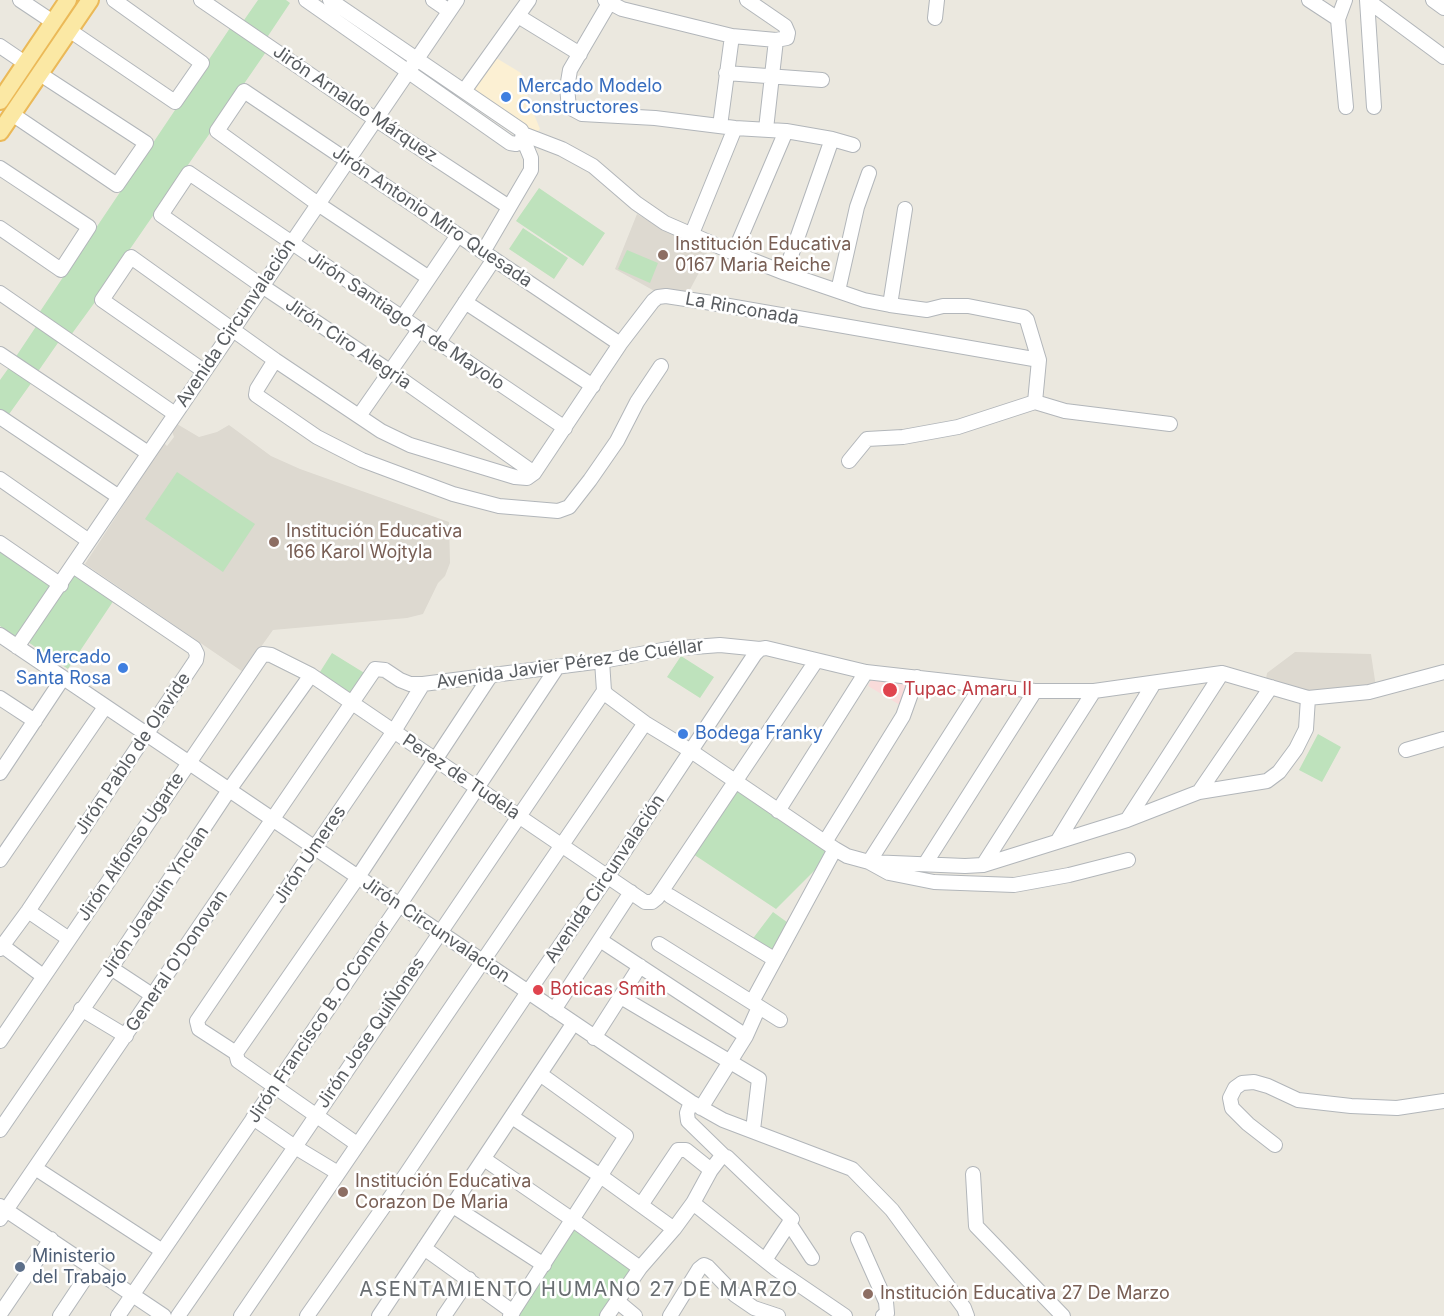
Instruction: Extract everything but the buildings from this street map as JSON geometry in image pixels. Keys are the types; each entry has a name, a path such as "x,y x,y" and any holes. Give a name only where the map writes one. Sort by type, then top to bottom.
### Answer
{"main road":[{"path":"0,101 68,0"},
{"path":"0,132 90,0"}],"street":[{"path":"20,0 53,22"},
{"path":"69,30 175,102 202,63 114,0"},
{"name":"Jirón Arnaldo Márquez","path":"201,0 375,120 509,207"},
{"path":"306,0 407,73 510,143 516,144 522,138"},
{"path":"330,0 521,130 532,164 509,207 489,255 465,302 438,343"},
{"path":"433,0 453,6"},
{"path":"464,92 529,0"},
{"path":"747,0 785,26 788,33 787,38 776,40 732,36 622,9 608,1 570,70 567,88 569,107 582,114 655,118 735,128 786,131 853,145"},
{"path":"935,18 938,0"},
{"path":"1309,0 1338,19"},
{"path":"1345,0 1338,19 1346,107"},
{"path":"1367,0 1444,57"},
{"path":"1367,0 1374,107"},
{"path":"1433,0 1444,8"},
{"name":"Avenida Circunvalación","path":"17,647 231,329 453,6"},
{"path":"518,16 580,54"},
{"path":"720,126 732,36"},
{"path":"766,129 776,40"},
{"path":"0,46 25,63"},
{"path":"726,73 822,80"},
{"path":"12,114 117,185 146,143 40,74"},
{"name":"Jirón Antonio Miro Quesada","path":"318,204 216,131 244,91 620,344"},
{"path":"691,236 735,128"},
{"path":"734,253 786,131"},
{"path":"522,138 562,148 593,166 636,203 665,223 691,236 785,273 864,300 890,305 927,310 943,306 968,306 1024,317 1028,320 1039,360 1035,402"},
{"path":"785,273 832,139"},
{"path":"0,168 89,227 61,270 0,228"},
{"name":"Jirón Ciro Alegria","path":"189,173 161,215 534,473"},
{"name":"Jirón Santiago A de Mayolo","path":"189,173 565,428"},
{"path":"838,291 857,207 869,173"},
{"path":"318,204 429,278"},
{"path":"890,305 905,209"},
{"path":"402,318 458,235"},
{"path":"204,371 102,300 130,257 275,360 381,431 410,445 515,477 527,478 534,473"},
{"path":"0,293 175,414"},
{"name":"La Rinconada","path":"534,473 620,344 653,301 666,296 1039,360"},
{"path":"465,302 593,386"},
{"path":"359,416 419,330"},
{"path":"0,354 148,453"},
{"path":"275,360 257,388 256,395 317,437 362,460 453,494 499,506 558,511 569,507 590,480 617,441 637,402 661,366"},
{"path":"849,461 867,439 903,437 958,427 1035,402 1065,411 1170,424"},
{"path":"2,424 119,497"},
{"path":"0,479 89,542"},
{"path":"0,543 60,585"},
{"name":"Jirón Pablo de Olavide","path":"1,946 28,911 196,660 197,654 194,648 73,566"},
{"name":"Jirón Circunvalacion","path":"0,635 696,1105 723,1120 852,1168 892,1210 964,1308 967,1316"},
{"name":"Avenida Javier Pérez de Cuéllar","path":"352,702 375,669 385,670 410,684 423,684 602,661 668,649 720,645 766,648 866,672 1035,691 1094,691 1222,673 1308,698 1369,692 1444,672"},
{"name":"Avenida Circunvalación","path":"308,1316 760,649"},
{"name":"Perez de Tudela","path":"262,654 311,675 645,902 664,897"},
{"name":"Jirón Alfonso Ugarte","path":"0,1041 262,654"},
{"path":"602,661 604,691 607,695 645,723 691,751 847,856 869,862 982,865 1127,820 1199,792 1267,781 1279,772 1296,749 1306,729 1308,698"},
{"path":"774,959 664,897 735,782 816,661"},
{"name":"Jirón Francisco B. O'Connor","path":"117,1316 400,904 558,666"},
{"path":"778,811 866,672"},
{"path":"1127,820 1222,673"},
{"name":"Jirón Joaquin Ynclan","path":"0,1130 229,790 311,675"},
{"path":"357,1144 238,1061 236,1053 358,877 491,675"},
{"path":"765,1260 792,1219 688,1121 687,1113 730,1063 746,1036 755,1005 774,959 830,845 903,716 917,677"},
{"path":"0,773 63,678"},
{"path":"1058,842 1154,683"},
{"name":"Jirón Umeres","path":"236,1053 196,1025 196,1021 394,731 423,684"},
{"path":"869,862 982,685"},
{"path":"1199,792 1271,687"},
{"name":"Jirón Jose QuiÑones","path":"178,1316 604,691"},
{"path":"925,864 1035,691"},
{"path":"982,865 1094,691"},
{"path":"0,698 34,721"},
{"name":"General O'Donovan","path":"2,1211 35,1168 126,1036 352,702"},
{"path":"0,860 105,707"},
{"path":"240,1316 645,723"},
{"path":"1406,750 1444,739"},
{"path":"869,862 889,873 934,882 1014,885 1070,875 1128,860"},
{"path":"554,1010 631,892"},
{"path":"28,911 69,939"},
{"path":"600,940 746,1036"},
{"path":"659,944 780,1020"},
{"path":"1,946 43,976"},
{"path":"594,1038 640,966"},
{"path":"111,968 152,995"},
{"path":"621,997 759,1079 753,1130"},
{"path":"81,1009 126,1036"},
{"path":"379,1316 573,1024"},
{"path":"424,1248 469,1279 512,1314 602,1177 626,1136 540,1074"},
{"path":"1275,1145 1232,1108 1230,1098 1235,1088 1242,1083 1254,1082 1268,1086 1298,1100 1351,1106 1397,1108 1444,1101"},
{"path":"512,1117 674,1228"},
{"path":"253,1118 338,1173"},
{"path":"641,1205 678,1150 686,1150 711,1170"},
{"path":"607,1316 639,1268 693,1203 711,1170 723,1156"},
{"path":"484,1159 639,1268"},
{"path":"35,1168 161,1250"},
{"path":"973,1174 976,1226 1063,1316"},
{"path":"693,1203 765,1260 845,1316"},
{"path":"453,1206 544,1265"},
{"path":"2,1211 51,1239 164,1316"},
{"path":"789,1223 812,1258"},
{"path":"0,1314 51,1239"},
{"path":"858,1239 886,1302 887,1313 884,1316"},
{"path":"671,1316 699,1269 704,1265 735,1295 754,1308 778,1316"},
{"path":"60,1316 92,1268"},
{"path":"444,1316 469,1279"},
{"path":"617,1301 635,1316"}],"shaded area":[{"name":"Mercado Modelo Constructores","path":"493,56 521,73 540,129 535,134 470,87"},
{"name":"Institución Educativa 0167 Maria Reiche","path":"637,214 654,224 709,245 703,265 686,297 658,293 615,269"},
{"name":"Institución Educativa 166 Karol Wojtyla","path":"177,424 199,437 217,432 229,425 271,456 300,469 449,522 450,563 423,614 407,618 273,630 243,672 85,564 164,443 167,446 174,437 172,431"},
{"path":"1295,652 1371,654 1376,687 1301,693 1266,679 1267,673"},
{"name":"Tupac Amaru II","path":"875,673 909,678 907,693 900,705 868,686"}],"green space":[{"path":"258,0 286,0 290,3 266,39 242,23"},
{"path":"232,25 268,49 130,249 130,254 71,335 39,313"},
{"path":"539,188 605,233 583,266 516,221"},
{"path":"523,228 568,258 554,279 509,249"},
{"path":"627,250 658,263 650,283 618,269"},
{"path":"39,322 62,337 37,373 15,358"},
{"path":"10,366 32,382 7,417 0,413 0,380"},
{"path":"177,472 255,524 223,572 145,519"},
{"path":"0,547 54,584 18,640 0,626"},
{"path":"75,574 114,600 68,669 28,642"},
{"path":"332,653 366,674 352,696 318,675"},
{"path":"681,656 714,677 700,698 667,677"},
{"path":"1318,734 1341,747 1322,782 1299,770"},
{"path":"737,789 827,852 826,859 776,909 693,854"},
{"path":"773,912 791,925 770,954 751,941"},
{"path":"575,1227 632,1268 600,1316 515,1316"}],"place":[{"name":"Mercado Modelo Constructores","path":"506,97"},
{"name":"Institución Educativa 0167 Maria Reiche","path":"663,255"},
{"name":"Institución Educativa 166 Karol Wojtyla","path":"274,542"},
{"name":"Mercado Santa Rosa","path":"123,668"},
{"name":"Tupac Amaru II","path":"890,690"},
{"name":"Bodega Franky","path":"683,734"},
{"name":"Boticas Smith","path":"538,990"},
{"name":"Institución Educativa Corazon De Maria","path":"343,1192"},
{"name":"Ministerio del Trabajo","path":"20,1267"},
{"name":"Institución Educativa 27 De Marzo","path":"868,1294"}],"district":[{"name":"ASENTAMIENTO HUMANO 27 DE MARZO","path":"579,1290"}]}
